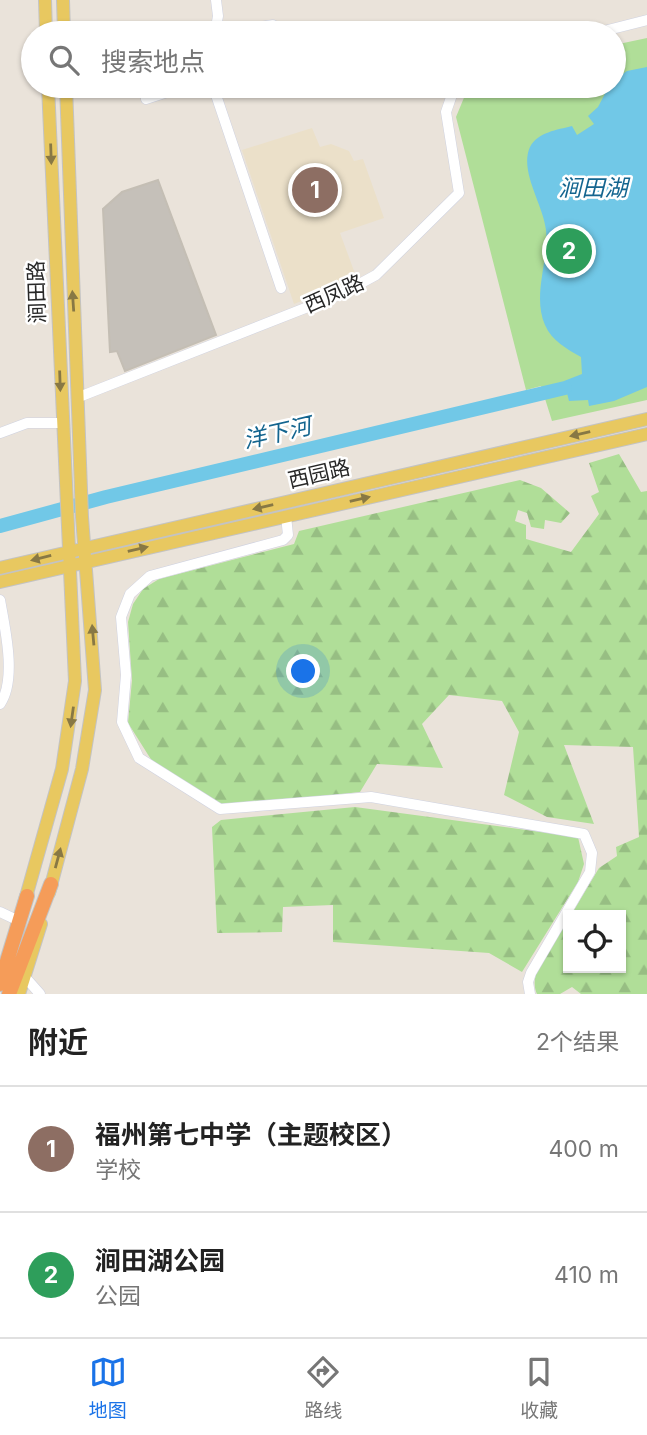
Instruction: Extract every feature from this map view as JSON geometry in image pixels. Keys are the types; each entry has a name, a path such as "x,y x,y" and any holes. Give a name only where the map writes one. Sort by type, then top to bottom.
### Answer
{"highway":[{"path":"9,994 51,884"},
{"path":"0,984 27,896"}],"main road":[{"path":"45,0 46,21"},
{"path":"63,0 64,21"},
{"name":"涧田路","path":"0,959 27,896 62,769 72,715 75,669 71,565 65,526 48,98"},
{"name":"涧田路","path":"19,994 80,776 95,699 94,643 82,517 67,98"},
{"name":"西园路","path":"0,568 647,419"},
{"name":"西园路","path":"0,582 647,434"}],"street":[{"path":"216,0 216,21"},
{"path":"626,25 647,20"},
{"path":"218,98 281,288"},
{"name":"西凤路","path":"79,397 341,293 376,275 460,193 446,112 451,98"},
{"path":"0,433 27,424 61,423"},
{"path":"286,516 288,535 283,540 150,576 131,594 121,617 126,675 122,722 132,748 144,762 220,809 371,797 584,834 592,853 590,872 531,973 528,982 530,994"},
{"path":"0,600 8,659 6,693 0,704"},
{"path":"0,912 17,920"},
{"path":"25,976 40,994"}],"shaded area":[{"path":"312,128 320,147 331,144 349,151 354,161 363,159 384,218 340,233 357,279 294,304 242,150"}],"green space":[{"path":"647,38 647,400 552,421 541,386 526,390 456,117 464,98 626,98 626,42"},
{"path":"619,454 641,492 647,491 647,994 581,994 572,987 560,994 537,994 535,985 539,965 563,926 563,973 626,973 626,910 574,910 599,868 617,856 616,847 639,837 633,747 564,745 594,824 547,817 504,795 519,732 502,701 449,695 422,724 443,768 377,764 360,792 222,807 152,761 128,723 132,680 128,622 133,604 143,589 159,579 294,544 299,531 520,480 541,488 570,513 561,523 545,520 544,529 531,527 527,513 518,510 515,521 526,525 526,539 571,552 599,514 591,496 599,492 589,463"},
{"path":"355,807 578,837 584,864 578,882 522,972 489,953 333,942 333,905 283,907 282,932 217,933 212,827 221,820"}],"water":[{"name":"涧田湖","path":"647,67 647,387 614,401 589,406 588,400 569,401 564,381 582,374 581,357 552,336 541,314 540,290 546,230 529,177 527,156 533,142 543,135 572,126 577,135 594,124 588,116 603,98 626,98 627,71"}],"building":[{"path":"158,180 216,335 125,371 117,351 110,352 103,209 122,192"}],"waterway":[{"name":"洋下河","path":"0,526 106,497 565,388"}],"place":[{"name":"福州第七中学（主题校区）","path":"315,190"},
{"name":"涧田湖公园","path":"569,251"}]}
